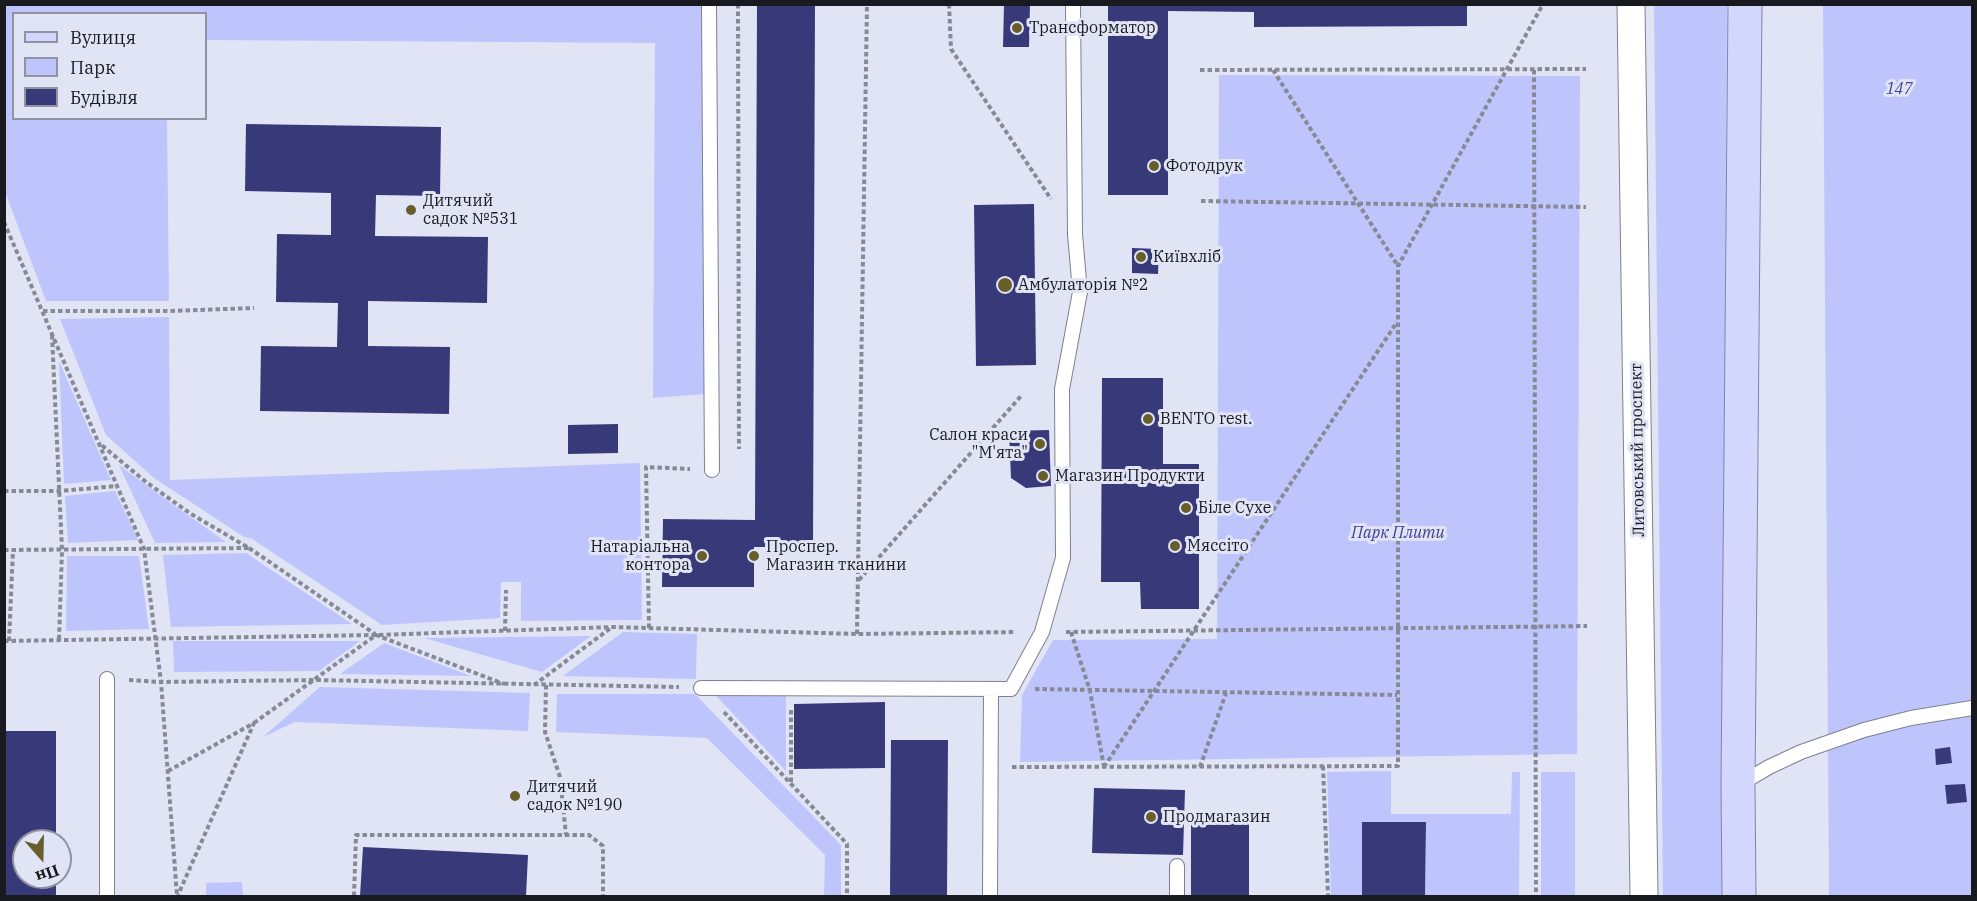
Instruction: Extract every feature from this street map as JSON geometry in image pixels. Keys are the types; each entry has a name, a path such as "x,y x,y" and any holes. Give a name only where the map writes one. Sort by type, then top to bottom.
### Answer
{"main road":[{"path":"1739,897 1745,4"}],"street":[{"name":"Литовський проспект","path":"1631,4 1644,897"}],"lane":[{"path":"709,4 712,470"},
{"path":"701,688 1011,689 1042,632 1063,558 1062,389 1080,291 1075,234 1073,4"},
{"path":"107,679 107,897"},
{"path":"990,897 991,690"},
{"path":"1738,785 1802,752 1864,730 1911,718 1972,708"},
{"path":"1177,866 1177,897"}],"path":[{"path":"738,4 739,449"},
{"path":"857,634 867,4"},
{"path":"949,4 951,49 1075,234"},
{"path":"991,767 1398,766 1398,267 1543,4"},
{"path":"1200,70 1586,69"},
{"path":"1273,70 1398,267"},
{"path":"1534,70 1536,897"},
{"path":"1201,201 1586,207"},
{"path":"4,222 144,549 161,682 177,897"},
{"path":"43,311 254,308"},
{"path":"1104,767 1398,320"},
{"path":"52,332 62,550 59,639"},
{"path":"858,581 1021,396"},
{"path":"99,443 146,482 191,514 249,548 376,635 508,685"},
{"path":"649,628 646,467 712,470"},
{"path":"4,490 59,491 117,486"},
{"path":"4,550 249,548"},
{"path":"13,550 7,640 376,635 612,627 857,634 1587,626"},
{"path":"505,631 506,590"},
{"path":"534,685 612,627"},
{"path":"1071,632 1090,691 1104,767"},
{"path":"168,771 254,723 376,635"},
{"path":"107,679 161,682 316,680 701,688 847,844 847,897"},
{"path":"546,685 545,732 560,777 566,835"},
{"path":"790,688 791,784"},
{"path":"1011,689 1397,696"},
{"path":"1200,767 1226,693"},
{"path":"177,897 254,723"},
{"path":"1323,766 1328,897"},
{"path":"354,897 356,835 589,835 603,846 603,897"}],"green space":[{"path":"5,5 704,5 705,394 653,398 655,43 207,40 207,12 12,12 12,120 167,120 169,301 46,301 5,192"},
{"path":"1654,5 1727,5 1722,896 1663,896"},
{"name":"147","path":"1823,5 1972,5 1972,896 1829,896"},
{"name":"Парк Плити","path":"1219,75 1580,76 1577,754 1020,762 1022,695 1053,640 1217,639"},
{"path":"169,317 170,480 640,463 642,620 521,621 521,582 501,582 500,618 382,625 252,539 244,537 154,478 106,435 60,319"},
{"path":"59,361 111,480 64,484"},
{"path":"119,465 168,501 226,542 155,543"},
{"path":"115,491 138,540 68,543 65,496"},
{"path":"246,553 352,624 171,627 163,555"},
{"path":"67,556 139,556 149,629 66,631"},
{"path":"623,632 697,634 696,679 563,676"},
{"path":"591,636 542,672 424,638"},
{"path":"173,641 360,641 319,671 174,672"},
{"path":"384,643 471,676 340,674"},
{"path":"320,687 530,693 528,731 295,722 263,737"},
{"path":"711,690 786,693 786,771"},
{"path":"557,694 695,694 841,845 841,896 824,896 825,855 707,738 556,732"},
{"path":"1391,771 1391,814 1511,814 1512,772 1520,772 1519,896 1425,896 1426,822 1363,822 1362,896 1331,896 1327,772"},
{"path":"1541,772 1575,772 1575,896 1541,896"},
{"path":"242,882 243,896 206,896 206,883"}],"building":[{"path":"757,4 815,4 813,547 754,547 754,587 662,587 663,519 755,520"},
{"path":"1004,4 1030,4 1029,47 1003,47"},
{"path":"1108,4 1467,4 1467,26 1254,27 1254,12 1168,11 1168,195 1108,195"},
{"path":"246,124 441,127 440,196 376,195 375,236 488,237 487,303 368,301 368,346 450,347 449,414 260,411 261,346 337,347 338,303 276,302 277,234 331,235 331,193 245,191"},
{"name":"Амбулаторія №2","path":"1034,204 1036,365 976,366 974,205"},
{"path":"1132,248 1159,249 1158,274 1132,273"},
{"path":"1102,378 1163,378 1163,464 1199,464 1199,609 1141,609 1140,582 1101,582"},
{"path":"618,424 618,453 568,454 568,425"},
{"path":"1049,430 1051,486 1026,488 1011,478 1009,431"},
{"path":"885,702 885,768 794,769 794,704"},
{"path":"5,731 56,731 56,829 12,829 12,889 56,889 56,896 4,896"},
{"path":"891,740 948,740 947,896 890,896"},
{"path":"1950,747 1952,763 1936,765 1935,749"},
{"path":"1965,784 1967,802 1947,804 1945,785"},
{"path":"1094,788 1185,790 1183,855 1092,853"},
{"path":"1191,818 1249,818 1249,896 1191,896"},
{"path":"1362,822 1426,822 1425,896 1362,896"},
{"path":"363,847 528,855 526,896 360,896"}],"place":[{"name":"Трансформатор","path":"1017,28"},
{"name":"Фотодрук","path":"1154,166"},
{"name":"Дитячий садок №531","path":"411,210"},
{"name":"Київхліб","path":"1141,257"},
{"name":"Амбулаторія №2","path":"1005,285"},
{"name":"BENTO rest.","path":"1148,419"},
{"name":"Салон краси \"М'ята\"","path":"1040,444"},
{"name":"Магазин Продукти","path":"1043,476"},
{"name":"Біле Сухе","path":"1186,508"},
{"name":"Мяссіто","path":"1175,546"},
{"name":"Натаріальна контора","path":"702,556"},
{"name":"Проспер. Магазин тканини","path":"754,556"},
{"name":"Дитячий садок №190","path":"515,796"},
{"name":"Продмагазин","path":"1151,817"}]}
